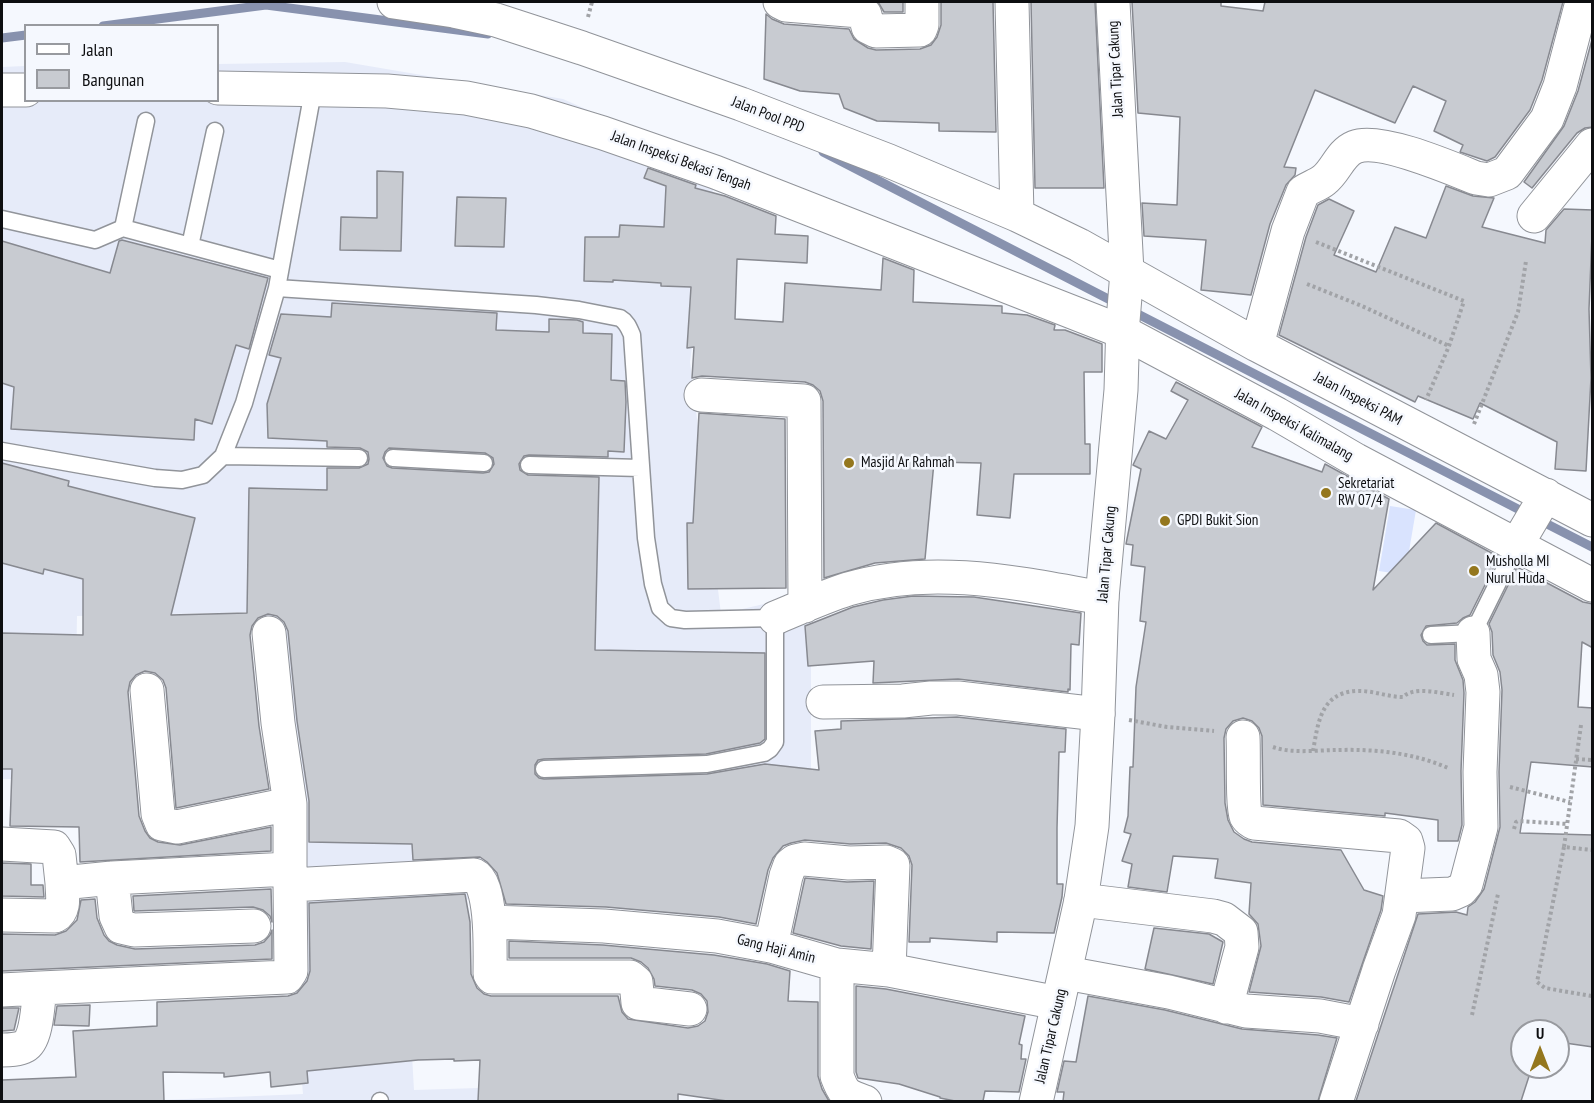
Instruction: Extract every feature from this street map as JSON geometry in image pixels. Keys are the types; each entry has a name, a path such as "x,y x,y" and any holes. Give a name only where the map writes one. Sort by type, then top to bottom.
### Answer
{"street":[{"name":"Jalan Pool PPD","path":"394,2 496,20 741,104 889,161 1017,215 1079,245 1127,277"},
{"path":"780,2 786,5 860,11 865,15 868,27 876,31 920,30 922,2"},
{"path":"1012,2 1017,215"},
{"name":"Jalan Tipar Cakung","path":"1036,1101 1081,900 1092,826 1102,598 1121,390 1127,277 1113,2"},
{"path":"1257,345 1288,231 1303,192 1325,179 1345,153 1354,147 1363,145 1378,145 1484,179 1494,179 1507,173 1547,118 1556,99 1582,2"},
{"name":"Jalan Inspeksi Bekasi Tengah","path":"219,88 387,91 466,98 531,111 715,172 1123,326"},
{"path":"2,90 24,90"},
{"path":"1534,216 1593,145"},
{"name":"Jalan Inspeksi PAM","path":"1127,277 1463,452 1544,499 1593,520"},
{"name":"Jalan Inspeksi Kalimalang","path":"1123,326 1593,585"},
{"path":"701,395 804,400 805,606"},
{"path":"1518,543 1544,499"},
{"path":"775,618 847,589 883,581 932,576 972,577 1015,582 1102,598"},
{"path":"2,990 287,977 291,970 290,804 278,723 269,633"},
{"path":"1402,896 1452,894 1461,890 1466,884 1481,827 1483,692 1474,646"},
{"path":"147,690 158,814 162,824 177,827 290,804"},
{"path":"823,702 958,698 1098,714"},
{"path":"1244,737 1245,803 1246,816 1249,820 1254,823 1399,836 1406,841 1408,848 1399,915 1336,1101"},
{"path":"2,844 54,847 59,855 62,883 62,908 55,916 2,915"},
{"path":"771,946 789,865 804,859 886,862 893,865 889,970"},
{"path":"62,883 112,878 474,875 482,884 490,922 490,975 492,977 630,977 636,982 638,1003 690,1009"},
{"path":"112,878 116,916 121,927 134,930 254,926"},
{"path":"1081,900 1224,919 1240,932 1242,947 1226,1006"},
{"name":"Gang Haji Amin","path":"490,922 604,926 717,936 771,946 837,965 1062,988 1170,992 1246,1011 1320,1016 1362,1024"},
{"path":"837,965 837,1076 842,1091 851,1097 865,1101"},
{"path":"2,1050 26,1046 33,1039 40,988"}],"lane":[{"path":"2,451 155,478 182,480 203,475 224,456 244,403 277,288 313,91"},
{"path":"123,228 146,122"},
{"path":"190,246 215,131"},
{"path":"2,219 95,240 123,228 280,270"},
{"path":"277,288 536,305 579,310 625,321 632,336 646,538 653,584 660,608 671,618 692,621 775,618 775,742 764,753 707,764 544,769"},
{"path":"224,456 359,458"},
{"path":"393,458 484,463"},
{"path":"529,465 640,468"},
{"path":"1431,635 1474,646 1518,543"}],"path":[{"path":"1288,231 1464,301 1449,346 1414,428"},
{"path":"1463,452 1518,312 1526,261"},
{"path":"1277,272 1362,306 1449,346"},
{"path":"1313,751 1320,715 1336,696 1354,691 1392,697 1403,697 1407,693 1416,692 1464,696 1472,683 1474,646"},
{"path":"1098,714 1167,727 1231,733 1278,749 1396,753 1433,761 1480,780 1570,802"},
{"path":"1581,725 1568,824 1537,982 1545,988 1593,996"},
{"path":"1576,759 1593,760"},
{"path":"1513,835 1518,821 1568,824"},
{"path":"1564,847 1593,850"},
{"path":"1472,1015 1498,893"}],"shaded area":[{"path":"345,62 563,99 716,167 690,362 721,614 811,593 811,793 515,888 404,915 414,1090 478,1088 479,1101 139,1101 303,1094 261,612 77,616 74,779 2,779 2,67 24,66 24,102 219,102 219,64"},
{"path":"1390,506 1416,510 1405,575 1379,571"}],"building":[{"path":"878,2 903,2 903,12 884,12"},
{"path":"941,2 993,2 996,132 939,131 939,123 877,121 844,108 839,94 800,91 764,79 766,14 784,24 849,29 854,39 876,50 920,49 931,45 937,37 941,25"},
{"path":"1031,2 1095,2 1104,188 1035,188"},
{"path":"1132,2 1221,2 1221,6 1263,11 1265,2 1563,2 1542,80 1530,110 1495,157 1487,161 1460,152 1463,145 1434,131 1446,101 1413,86 1395,123 1315,90 1284,167 1296,168 1295,175 1286,185 1270,224 1251,295 1201,290 1206,240 1144,236 1142,203 1177,205 1180,117 1138,113"},
{"path":"1593,36 1593,127 1585,128 1577,133 1532,188 1524,182 1564,126 1578,91"},
{"path":"648,168 696,185 695,188 725,196 776,216 775,234 808,236 807,263 737,259 735,319 783,322 785,283 881,290 883,258 914,270 913,302 1002,306 1002,313 1027,315 1055,325 1054,330 1065,330 1102,344 1102,372 1084,372 1085,444 1090,444 1090,474 1014,474 1010,518 977,515 981,463 934,462 925,559 875,563 824,578 823,401 820,391 805,382 702,376 692,378 694,347 687,348 691,287 613,280 613,282 584,281 585,237 619,237 620,225 664,227 666,186 644,178"},
{"path":"377,171 403,172 401,251 340,250 341,217 377,218"},
{"path":"1446,186 1473,196 1494,198 1482,227 1545,243 1546,230 1564,209 1593,210 1589,309 1591,378 1586,471 1555,469 1557,442 1480,403 1473,419 1418,396 1415,402 1279,335 1306,237 1318,205 1329,199 1354,211 1334,255 1376,272 1395,227 1426,238"},
{"path":"457,197 506,198 504,247 455,246"},
{"path":"2,241 110,273 119,241 268,278 249,349 236,345 212,424 195,419 194,440 11,429 14,387 2,383"},
{"path":"332,303 497,313 496,330 549,332 549,319 577,320 583,322 583,333 612,334 611,380 625,381 624,452 608,451 608,457 529,455 524,456 519,464 520,470 528,475 599,477 595,650 765,653 765,739 760,743 706,754 544,759 538,760 535,765 535,774 539,778 707,774 765,764 819,770 815,731 841,729 841,721 957,717 1066,729 1065,752 1059,752 1057,828 1057,884 1063,884 1054,933 997,932 997,942 930,938 930,942 909,942 912,865 909,856 901,848 886,843 850,844 805,840 783,846 773,858 768,870 756,924 719,917 606,907 506,904 497,873 480,857 413,860 412,844 309,842 309,801 297,721 288,631 284,622 277,616 268,614 258,618 252,626 250,635 259,726 269,789 176,808 166,688 163,680 155,673 145,671 136,675 130,682 128,692 139,816 150,838 158,842 180,845 271,827 271,851 80,862 79,827 10,826 12,769 2,769 2,633 83,635 83,579 44,569 43,574 2,563 2,463 69,481 68,486 195,518 171,615 247,613 249,488 327,490 327,468 359,468 368,464 368,452 360,448 327,447 327,441 268,438 267,404 281,358 269,355 281,314 331,317","holes":["389,448 485,453 493,458 494,464 489,472 483,473 392,468 387,466 383,458"]},
{"path":"1176,382 1262,427 1252,447 1322,472 1325,464 1389,499 1373,590 1436,523 1499,557 1470,615 1457,623 1426,626 1421,635 1427,645 1455,644 1455,660 1463,680 1462,825 1458,841 1438,841 1438,820 1385,813 1385,816 1263,805 1262,736 1259,728 1252,721 1243,718 1233,721 1226,729 1224,738 1225,803 1228,820 1234,832 1252,842 1341,850 1364,890 1383,896 1381,910 1349,1002 1321,997 1249,992 1261,946 1258,924 1249,914 1251,883 1215,878 1218,859 1173,856 1167,892 1128,887 1132,864 1122,861 1131,834 1124,832 1128,816 1130,767 1133,767 1136,687 1146,622 1140,621 1145,567 1131,565 1133,545 1126,544 1141,469 1133,465 1149,431 1166,439 1188,400 1171,391"},
{"path":"699,413 785,419 786,588 688,589 687,523 693,523"},
{"path":"1517,567 1583,602 1593,604 1593,648 1582,642 1578,707 1593,708 1593,767 1531,762 1520,833 1593,835 1593,1047 1570,1044 1570,1019 1510,1019 1510,1079 1528,1079 1521,1101 1356,1101 1418,914 1456,912 1467,915 1468,907 1475,902 1484,889 1500,827 1499,772 1502,690 1500,672 1493,655 1492,632 1489,624"},
{"path":"913,596 974,597 1081,613 1079,645 1071,644 1070,690 1068,689 1068,692 958,679 873,683 874,661 808,666 805,626 853,607"},
{"path":"2,863 31,864 31,885 43,885 44,897 2,896"},
{"path":"805,878 847,882 874,881 871,949 841,946 793,933"},
{"path":"271,889 272,922 270,916 263,910 253,907 134,911 133,896"},
{"path":"465,894 470,922 471,974 477,988 491,996 618,996 622,1012 628,1019 688,1028 698,1026 705,1021 708,1012 707,1001 701,994 692,990 655,986 648,968 631,958 509,958 509,941 603,945 714,955 767,964 790,971 788,1001 818,1002 818,1076 829,1101 727,1101 678,1094 678,1101 478,1101 480,1060 454,1061 454,1059 418,1060 307,1071 308,1083 271,1087 270,1072 224,1077 224,1073 163,1072 164,1101 2,1101 2,1080 76,1077 73,1031 157,1026 157,1002 288,996 297,993 307,981 310,971 309,903"},
{"path":"95,899 97,918 104,935 117,945 135,949 255,945 264,942 272,930 272,959 2,971 2,934 55,935 66,931 77,920 81,900"},
{"path":"1154,928 1209,934 1223,942 1213,984 1145,969"},
{"path":"856,986 886,989 1025,1016 1019,1044 1022,1045 1021,1059 1026,1059 1019,1092 985,1091 983,1101 955,1101 899,1084 858,1078 856,1072"},
{"path":"1088,996 1165,1010 1242,1029 1337,1038 1318,1101 1063,1101 1064,1092 1057,1092 1064,1061 1076,1062"},
{"path":"90,1005 89,1026 54,1025 57,1006"},
{"path":"2,1008 19,1008 14,1030 2,1031"}],"waterway":[{"path":"119,24 266,5 488,34"},
{"path":"2,38 24,35"},
{"path":"823,152 1118,304"},
{"path":"1130,310 1592,547"}],"place":[{"name":"Masjid Ar Rahmah","path":"849,463"},
{"name":"Sekretariat RW 07/4","path":"1326,493"},
{"name":"GPDI Bukit Sion","path":"1165,521"},
{"name":"Musholla MI Nurul Huda","path":"1474,571"}]}
